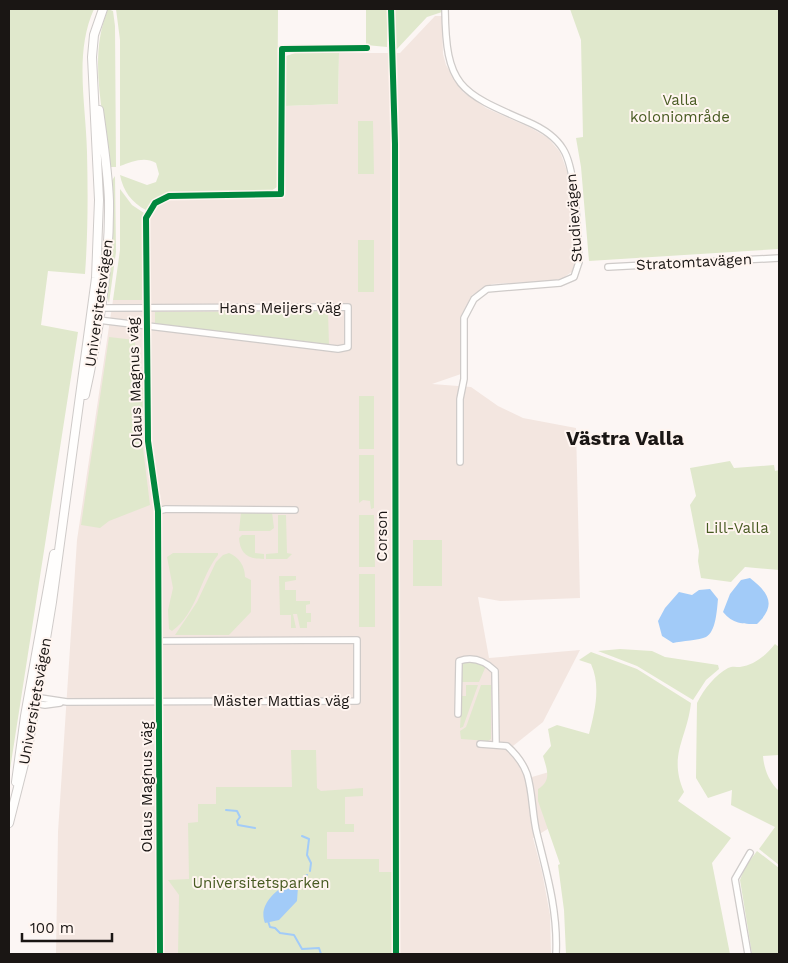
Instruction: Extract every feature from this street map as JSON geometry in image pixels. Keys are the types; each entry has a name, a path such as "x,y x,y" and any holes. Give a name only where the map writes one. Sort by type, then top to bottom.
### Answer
{"main road":[{"name":"Universitetsvägen","path":"77,429 100,226 92,56 94,35 102,10"},
{"name":"Universitetsvägen","path":"9,822 22,773 32,700 77,429 101,308 108,252 109,199 92,56"}],"street":[{"name":"Studievägen","path":"445,9 447,55 453,72 465,89 492,107 541,128 554,138 564,150 571,171 579,262 577,272 566,281 487,289 477,295 468,306 464,318 464,379 460,399 460,462"},
{"name":"Olaus Magnus väg","path":"160,954 158,511 148,441 145,222 148,212 155,203 169,196 282,194 282,49 367,48"},
{"name":"Stratomtavägen","path":"608,266 779,258"},
{"name":"Hans Meijers väg","path":"90,319 338,349 348,346 348,307 146,309 92,307"},
{"path":"158,511 166,509 295,510"},
{"name":"Mäster Mattias väg","path":"32,700 45,705 67,702 357,701 357,640 159,640"},
{"path":"458,714 459,661 467,659 483,662 495,671 496,744"},
{"path":"480,744 507,746 518,758 527,773 537,834 552,890 556,929 556,954"},
{"path":"748,954 735,879 750,853"}],"shaded area":[{"path":"435,16 442,16 443,54 446,65 463,92 486,108 531,128 548,138 560,152 567,171 576,255 573,271 563,278 551,281 492,284 472,295 461,316 461,374 432,384 471,387 498,406 523,418 576,428 580,598 500,601 478,597 489,658 580,650 543,722 513,746 522,757 532,777 566,767 577,811 533,838 550,915 551,954 56,954 58,832 77,540 113,300 148,300 148,219 155,207 170,198 285,196 285,106 338,104 339,53 400,53"}],"green space":[{"path":"9,9 94,9 84,43 83,61 88,183 85,274 48,271 41,325 78,332 9,776"},
{"path":"108,9 113,11 115,26 116,167 109,167 99,87 99,48 102,28"},
{"path":"116,9 278,9 277,187 271,191 166,194 157,197 146,210 132,200 123,186 120,175 147,185 156,182 159,174 156,163 152,161 138,160 120,166 120,40"},
{"path":"366,9 387,9 387,47 366,45"},
{"path":"394,9 442,9 442,12 427,17 396,50 394,47"},
{"name":"Valla koloniområde","path":"570,9 779,9 779,249 589,261 581,167 576,138 583,137 581,40"},
{"path":"295,53 339,53 338,104 285,106 285,59 286,56"},
{"path":"358,121 373,121 374,174 358,174"},
{"path":"115,176 116,252 109,303 107,295 111,182"},
{"path":"120,189 132,205 144,213 142,224 142,300 113,300 120,250"},
{"path":"358,240 374,240 374,292 358,292"},
{"path":"328,311 329,345 155,324 155,312"},
{"path":"109,337 135,340 136,375 143,390 142,440 150,505 109,521 100,528 81,525"},
{"path":"359,396 374,396 374,449 359,449"},
{"path":"359,455 374,455 374,508 371,509 370,501 363,500 359,503"},
{"name":"Lill-Valla","path":"730,461 734,468 774,465 775,471 779,470 779,570 745,567 731,582 701,578 698,561 699,551 690,505 696,496 690,468"},
{"path":"241,512 272,512 274,528 270,531 239,531"},
{"path":"278,515 286,515 287,553 292,554 287,559 266,559 266,554 278,553"},
{"path":"359,515 374,515 375,567 359,567"},
{"path":"242,535 255,535 255,553 264,554 264,559 249,557 243,552 239,538"},
{"path":"413,540 442,540 442,586 413,586"},
{"path":"173,553 218,553 218,555 187,615 172,631 169,629 168,610 173,588 167,557"},
{"path":"229,553 238,559 243,566 245,577 251,580 251,612 229,635 175,635 197,602 216,562 223,555"},
{"path":"359,574 375,574 375,627 359,627"},
{"path":"279,576 296,576 296,580 285,582 285,590 296,590 296,601 310,601 310,604 306,605 306,613 311,613 311,622 307,622 307,628 300,628 297,614 293,614 296,628 291,628 291,615 280,615"},
{"path":"775,644 779,647 779,755 763,756 772,784 779,791 779,865 759,849 775,827 731,805 732,790 708,798 696,778 697,703 706,688 719,674 729,667 740,667 755,662 764,656"},
{"path":"620,649 652,651 665,657 718,665 719,669 706,680 693,700 637,666 598,651"},
{"path":"591,652 637,669 691,703 678,757 678,768 684,792 678,801 731,838 712,863 730,954 566,954 564,910 558,865 560,864 538,801 538,789 547,778 543,756 551,746 548,729 557,725 589,734 595,708 596,681 591,664 579,660"},
{"path":"464,661 476,661 486,666 479,682 461,682 462,664"},
{"path":"466,685 478,685 463,727 460,728 462,696 466,696"},
{"path":"481,685 491,685 491,739 488,741 461,739 460,731 466,727"},
{"name":"Universitetsparken","path":"291,750 316,750 317,788 321,791 363,788 363,796 345,797 345,824 354,824 354,832 327,832 327,859 379,859 379,872 393,872 393,954 178,954 179,895 168,880 189,879 188,823 198,822 198,804 216,804 216,787 292,787"},
{"path":"757,851 779,868 779,954 752,954 740,880 745,867"}],"water":[{"path":"750,578 766,594 769,605 767,611 757,624 738,622 730,619 723,612 730,594 741,580"},
{"path":"710,589 718,599 712,630 706,637 673,643 662,636 658,621 665,608 679,592 692,595 699,590"},
{"path":"287,883 292,883 298,887 297,901 279,920 265,923 263,916 266,905 273,895"}],"waterway":[{"path":"226,810 237,811 240,817 237,821 238,825 255,828"},
{"path":"302,836 309,839 307,855 311,863 310,871"},
{"path":"296,884 307,875"},
{"path":"268,921 270,927 275,928 280,933 294,935 302,949 319,948 321,954"}],"cycle path":[{"name":"Corson","path":"391,9 395,144 396,954"},
{"path":"160,954 158,511 148,441 146,218 155,203 169,196 281,194 282,49 367,48"}],"district":[{"name":"Västra Valla","path":"625,438"}]}
